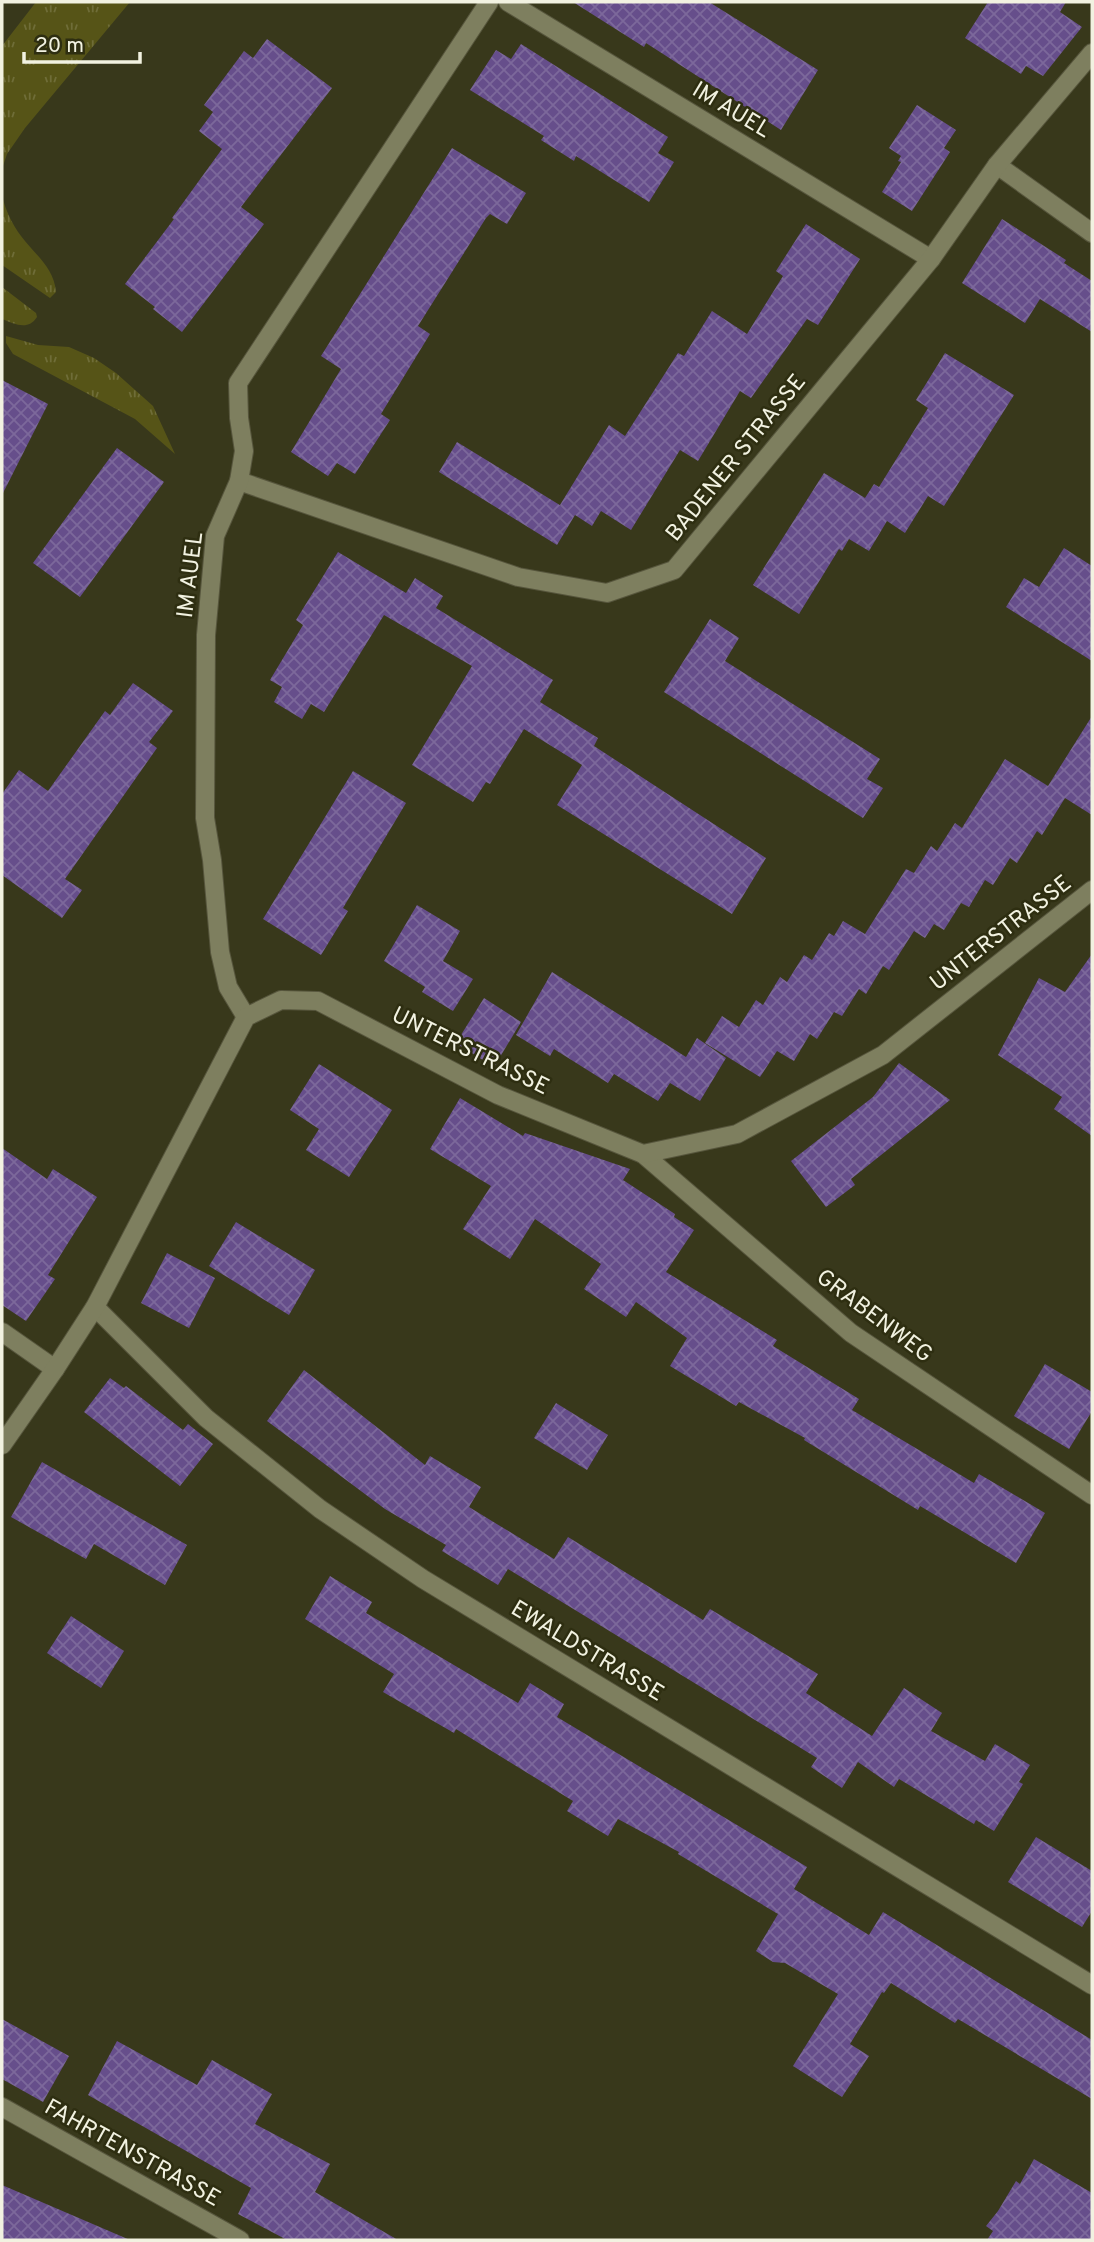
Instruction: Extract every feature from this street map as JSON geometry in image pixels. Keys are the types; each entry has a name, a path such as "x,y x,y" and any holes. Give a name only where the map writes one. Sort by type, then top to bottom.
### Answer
{"street":[{"name":"IM AUEL","path":"246,1017 229,987 220,952 212,860 205,818 206,635 215,536 239,481 244,452 238,383 489,2"},
{"name":"IM AUEL","path":"508,2 931,259"},
{"name":"BADENER STRASSE","path":"239,481 518,577 607,593 674,570 931,259 997,165 1092,53"},
{"path":"997,165 1092,233"},
{"name":"UNTERSTRASSE","path":"246,1017 281,1000 318,1001 498,1095 643,1154 737,1134 883,1055 1092,890"},
{"path":"2,1445 95,1307 246,1017"},
{"name":"GRABENWEG","path":"643,1154 851,1333 1092,1495"},
{"name":"EWALDSTRASSE","path":"95,1307 206,1418 320,1509 423,1579 1092,1985"},
{"path":"2,1332 55,1369"},
{"name":"FAHRTENSTRASSE","path":"2,2107 240,2240"}],"green space":[{"path":"36,2 130,2 25,128 7,154 2,169 2,46"},
{"path":"2,196 15,227 52,275 56,292 50,298 2,265"},
{"path":"2,287 36,313 37,317 30,324 21,325 2,319"},
{"path":"6,336 38,345 69,347 94,358 116,373 153,406 175,454 135,419 13,354 6,343"}],"building":[{"path":"573,2 709,2 818,70 781,130 646,43 644,47"},
{"path":"988,2 1066,2 1060,12 1082,27 1043,76 1026,66 1021,74 965,38"},
{"path":"267,39 332,88 241,207 264,224 182,332 125,284 222,149 199,131 213,112 204,105 244,51 253,58"},
{"path":"521,44 668,137 658,153 674,162 649,202 576,156 574,161 541,140 544,136 470,90 496,50 511,59"},
{"path":"917,105 956,130 944,148 950,152 912,211 882,192 901,162 898,161 901,156 889,148"},
{"path":"452,148 526,193 507,224 490,214 486,218 418,326 430,334 381,414 390,420 355,474 337,463 328,476 291,452 341,369 321,356"},
{"path":"1002,219 1066,260 1064,263 1092,281 1092,332 1040,299 1025,323 962,283"},
{"path":"806,224 860,259 818,325 807,319 751,398 740,391 698,461 680,450 631,530 601,511 592,526 575,515 557,545 439,472 457,442 563,507 560,505 609,425 625,436 678,353 684,356 712,311 747,334 783,276 776,271"},
{"path":"945,353 1014,395 944,506 928,496 905,533 887,521 869,551 849,539 842,551 839,549 799,614 753,585 824,473 865,498 874,484 879,487 928,408 916,400"},
{"path":"2,380 48,404 2,495"},
{"path":"117,448 164,482 80,597 33,563"},
{"path":"1064,548 1092,566 1092,661 1006,607 1024,578 1039,587"},
{"path":"338,552 406,593 415,578 443,596 436,608 553,680 540,702 598,738 594,746 766,858 732,914 557,805 582,765 524,729 490,784 486,782 473,802 412,765 472,666 384,615 324,712 311,704 302,719 274,702 282,687 270,680 303,625 296,620"},
{"path":"710,619 739,638 725,661 880,759 867,779 883,788 863,818 664,692"},
{"path":"133,683 173,711 149,742 157,748 65,879 82,890 62,918 2,875 2,794 19,770 48,791 105,711 110,715"},
{"path":"1092,716 1092,815 1065,798 1042,835 1037,831 1017,863 1010,858 993,885 985,880 969,907 961,903 944,930 934,924 925,938 914,931 889,970 883,966 866,994 859,989 842,1016 834,1012 817,1039 810,1034 794,1061 777,1051 760,1077 705,1043 722,1016 739,1027 756,1000 763,1005 780,977 787,982 804,955 812,960 829,933 834,936 843,921 865,934 906,869 914,873 931,846 937,851 955,823 962,828 1005,759 1048,786"},
{"path":"353,771 406,803 343,908 348,911 321,955 263,919"},
{"path":"417,905 460,931 443,961 473,979 453,1011 422,992 425,987 384,961"},
{"path":"1092,954 1092,1136 1054,1109 1062,1097 998,1055 1039,978 1065,992"},
{"path":"552,972 686,1057 697,1038 726,1058 700,1101 670,1083 658,1101 614,1074 608,1083 554,1049 550,1056 516,1035"},
{"path":"484,998 521,1022 494,1067 456,1043"},
{"path":"899,1063 950,1100 851,1179 855,1185 826,1207 791,1161 873,1097"},
{"path":"319,1064 392,1110 349,1177 306,1150 319,1129 290,1110"},
{"path":"460,1098 523,1136 525,1133 630,1169 623,1180 675,1214 674,1217 694,1230 666,1272 777,1340 773,1346 859,1399 852,1410 974,1483 979,1474 1045,1513 1016,1563 920,1506 918,1510 804,1440 805,1438 739,1402 736,1406 670,1366 687,1338 636,1302 626,1317 584,1289 601,1264 535,1219 510,1259 463,1229 491,1186 430,1149"},
{"path":"2,1148 47,1179 53,1169 97,1197 48,1275 55,1279 26,1321 2,1305"},
{"path":"236,1222 315,1270 289,1315 209,1266"},
{"path":"167,1253 215,1278 189,1328 141,1303"},
{"path":"1045,1364 1092,1392 1092,1411 1069,1449 1014,1416"},
{"path":"304,1370 425,1465 430,1456 481,1487 469,1507 554,1559 568,1537 703,1620 710,1609 818,1674 806,1693 872,1736 904,1688 942,1713 931,1731 985,1761 995,1744 1030,1765 1019,1782 1023,1784 994,1831 976,1820 974,1824 899,1779 894,1787 858,1762 842,1788 811,1767 817,1758 508,1569 498,1585 442,1551 446,1545 385,1509 267,1421"},
{"path":"110,1378 124,1388 126,1386 183,1430 188,1424 213,1444 180,1486 84,1412"},
{"path":"556,1403 608,1435 587,1470 534,1438"},
{"path":"42,1462 187,1545 165,1585 94,1544 86,1559 11,1517"},
{"path":"330,1576 372,1602 366,1613 518,1703 530,1683 564,1704 557,1717 807,1867 794,1889 869,1935 883,1912 1092,2040 1092,2099 958,2019 955,2023 891,1983 884,1993 882,1992 850,2044 869,2056 842,2097 793,2066 838,1994 785,1963 773,1962 756,1951 778,1914 678,1854 679,1852 618,1819 608,1836 567,1811 573,1801 456,1729 454,1733 383,1692 394,1674 305,1619"},
{"path":"71,1616 124,1651 101,1688 47,1653"},
{"path":"1036,1837 1092,1871 1092,1911 1082,1927 1008,1882"},
{"path":"2,2019 69,2056 43,2102 2,2079"},
{"path":"117,2041 197,2085 212,2060 272,2094 255,2124 330,2164 315,2192 398,2240 287,2240 238,2214 251,2188 88,2095"},
{"path":"1034,2159 1092,2193 1092,2240 987,2240 993,2231 986,2226 1016,2181 1020,2184"},
{"path":"2,2185 130,2240 2,2240"}]}
